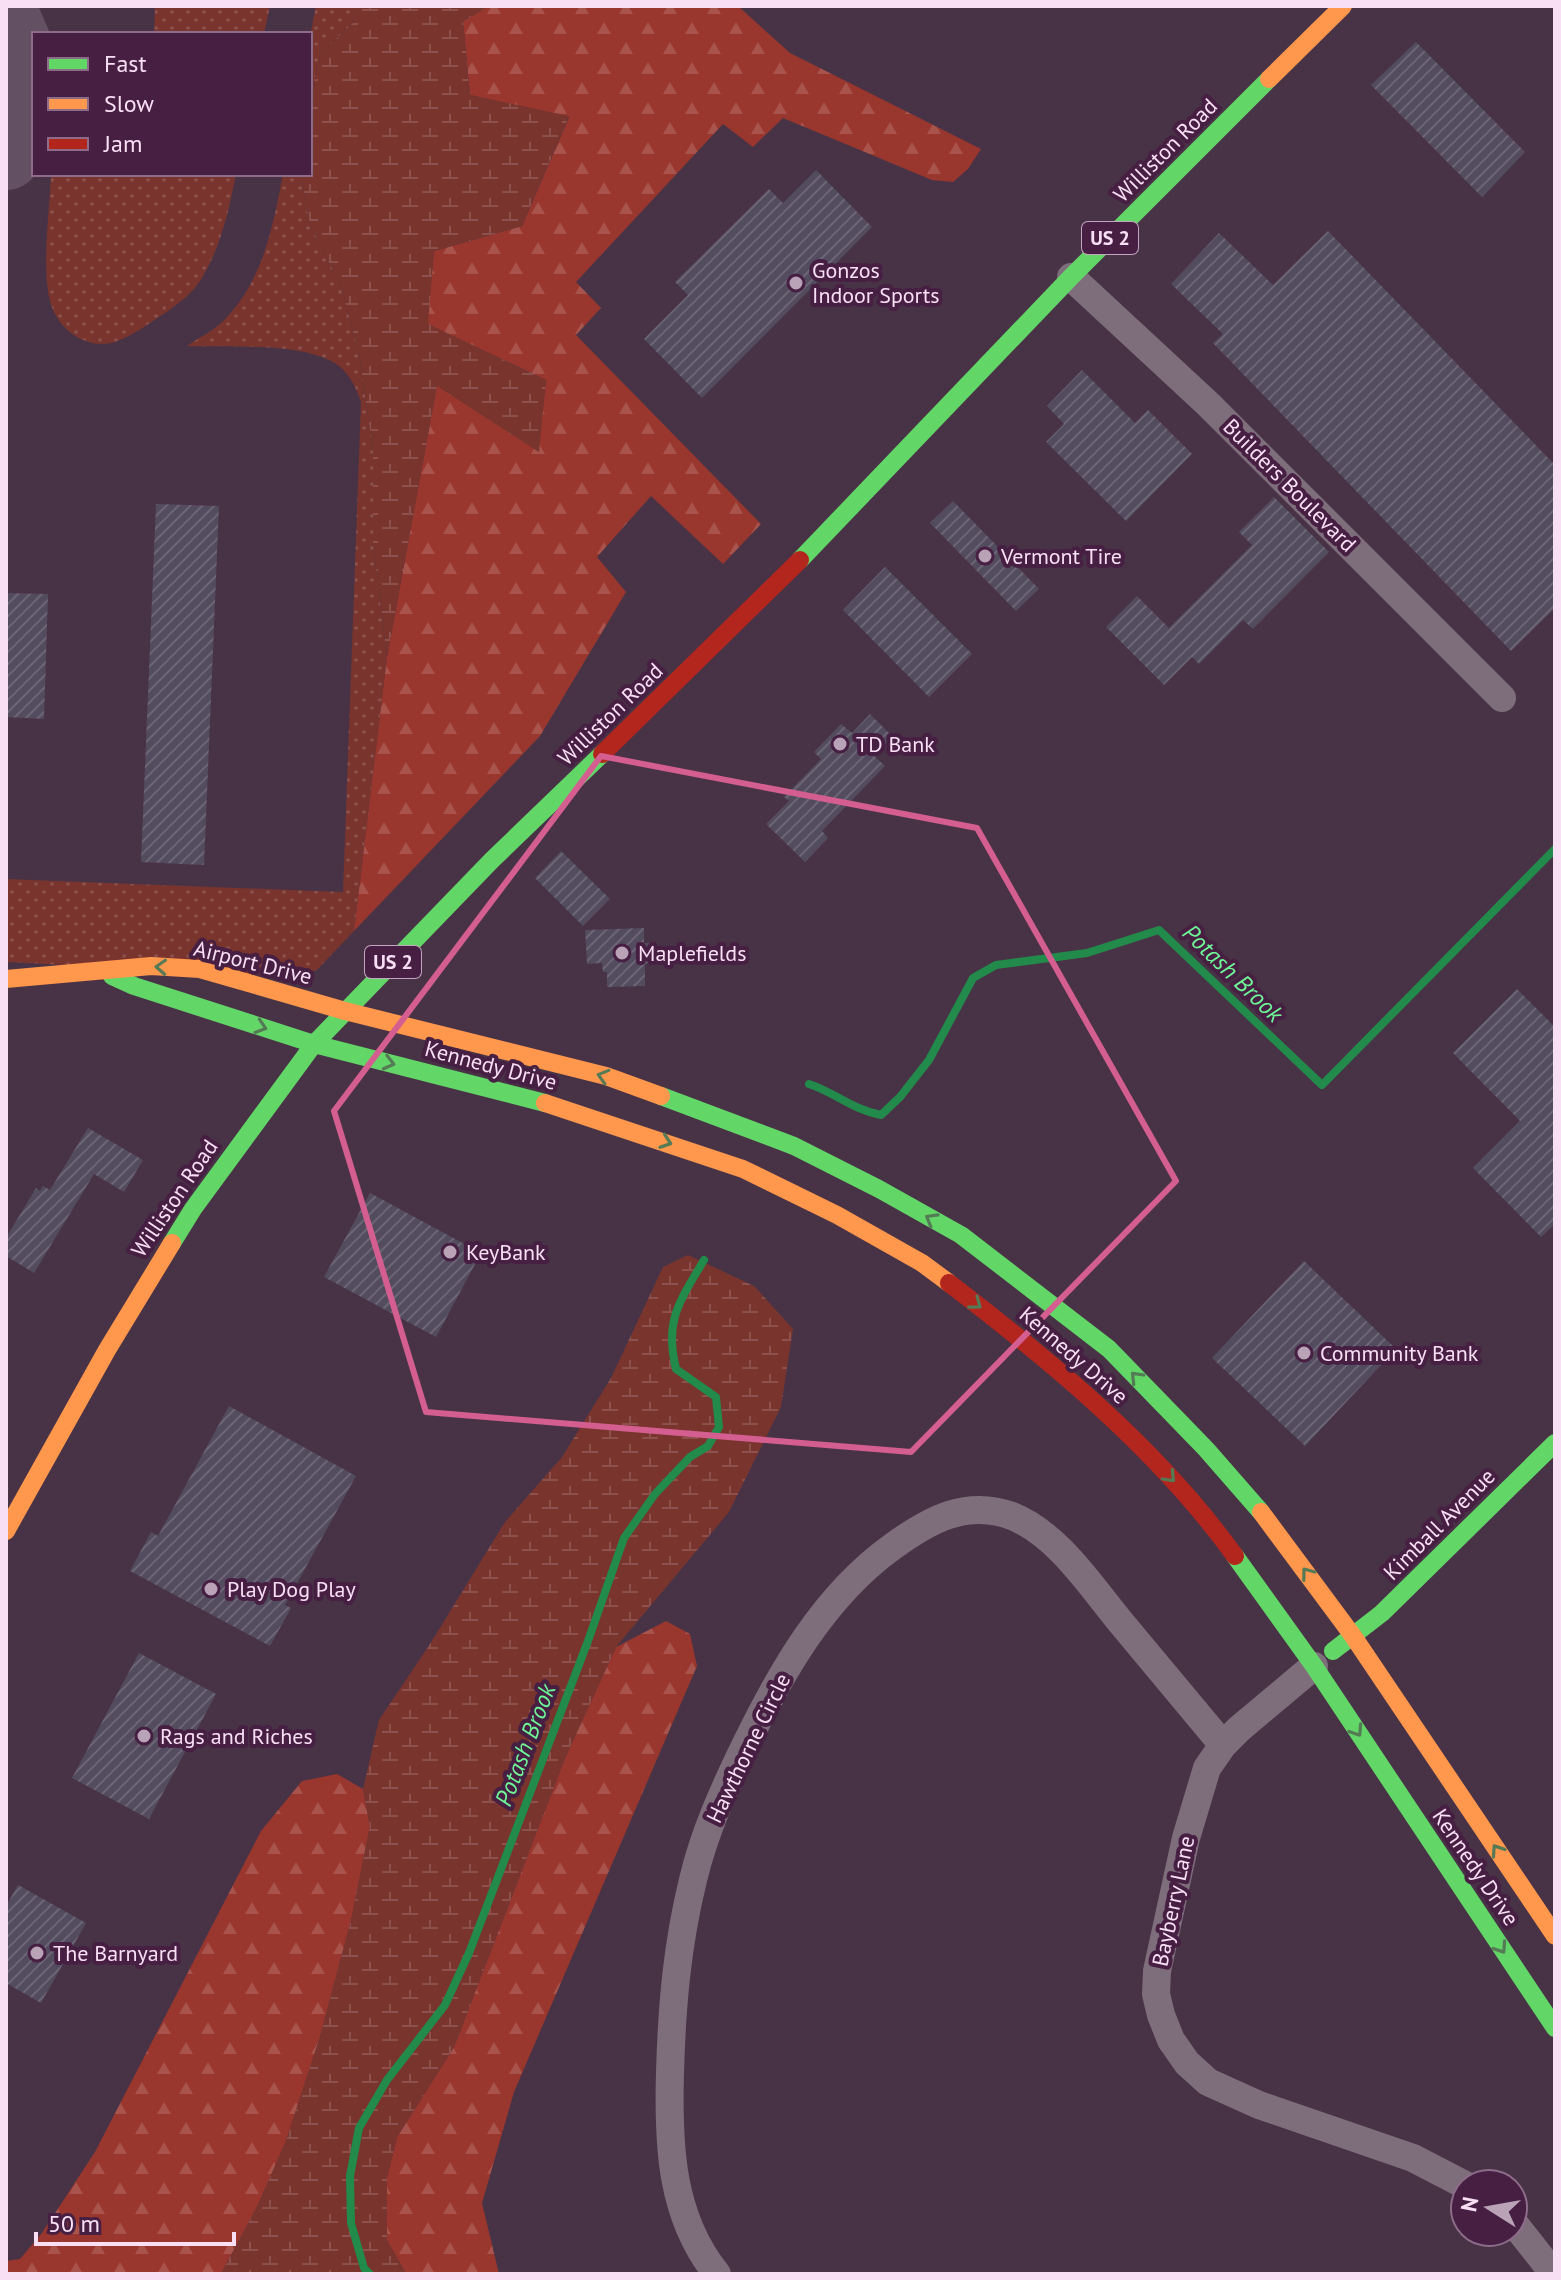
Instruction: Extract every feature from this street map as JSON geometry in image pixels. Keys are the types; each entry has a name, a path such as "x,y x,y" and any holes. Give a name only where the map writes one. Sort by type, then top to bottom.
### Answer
{"main road":[{"name":"Williston Road","path":"6,1531 107,1350 193,1209 314,1044 492,860 760,602 1071,277 1343,6"},
{"name":"Airport Drive","path":"6,979 151,966 200,969 345,1011"},
{"name":"Airport Drive","path":"101,971 134,986 314,1044"},
{"name":"Kennedy Drive","path":"345,1011 606,1076 794,1146 947,1228 1109,1349 1250,1498 1353,1636 1555,1936"},
{"name":"Kennedy Drive","path":"314,1044 523,1096 743,1169 826,1209 922,1263 1002,1324 1104,1412 1174,1480 1228,1546 1314,1666 1555,2028"},
{"path":"623,1127 677,1102"},
{"name":"Kimball Avenue","path":"1314,1666 1416,1581 1555,1443"}],"street":[{"name":"Builders Boulevard","path":"1071,277 1208,404 1502,698"},
{"name":"Hawthorne Circle","path":"717,2274 692,2234 678,2197 671,2159 672,1997 681,1936 693,1878 724,1788 775,1684 805,1638 846,1588 877,1557 932,1520 974,1509 1014,1517 1032,1527 1066,1557 1223,1745"},
{"name":"Bayberry Lane","path":"1314,1666 1223,1745 1207,1768 1191,1816 1157,1971 1156,1994 1161,2015 1171,2040 1187,2063 1208,2082 1231,2094 1413,2158 1449,2177"},
{"path":"1529,2242 1554,2274"}],"highlighted area":[{"path":"601,756 977,828 1176,1181 911,1452 426,1412 334,1111"}],"green space":[{"path":"155,6 270,6 264,32 154,32"},
{"path":"316,6 360,6 353,23 320,54 312,92 312,32"},
{"path":"360,6 489,6 463,21 470,95 569,116 522,226 434,251 428,324 546,380 539,452 437,386 387,657 373,543 373,449 359,354 341,286 310,225 301,176 312,176 312,92 320,54 353,23"},
{"path":"489,6 738,6 790,53 981,149 968,169 953,182 932,180 783,118 753,147 723,124 576,282 601,308 576,335 761,524 723,564 651,496 597,557 626,592 540,736 354,931 387,657 437,385 538,451 546,380 427,324 434,251 522,226 569,117 470,95 463,21"},
{"path":"51,176 236,176 219,241 198,283 179,303 115,342 86,341 62,324 48,293 46,260"},
{"path":"283,176 301,176 310,225 341,286 359,354 373,449 373,543 387,657 354,931 317,970 292,976 6,962 6,879 343,892 361,402 347,374 324,358 287,349 187,346 223,321 240,302 258,268 271,232"},
{"path":"688,1255 754,1286 793,1329 781,1407 729,1512 616,1647 565,1758 454,2047 397,2137 387,2177 387,2240 406,2274 221,2274 258,2205 286,2141 320,2037 351,1921 370,1826 363,1789 379,1720 505,1522 562,1457 611,1378 663,1267"},
{"path":"666,1621 690,1634 697,1666 514,2092 482,2203 499,2274 406,2274 387,2240 387,2177 397,2137 454,2047 565,1758 616,1647"},
{"path":"337,1774 363,1789 370,1826 351,1921 320,2037 286,2141 258,2205 221,2274 6,2274 6,2261 20,2259 42,2233 95,2152 261,1831 302,1781"}],"building":[{"path":"1416,42 1525,152 1482,197 1371,85"},
{"path":"816,170 872,227 702,398 644,339 688,295 675,282 769,189 783,203"},
{"path":"1328,231 1555,465 1555,608 1511,651 1213,343 1223,334 1171,284 1219,233 1273,285"},
{"path":"1082,370 1135,423 1148,410 1192,454 1126,521 1046,442 1064,424 1047,406"},
{"path":"1274,497 1329,552 1253,629 1243,620 1199,664 1192,657 1164,685 1106,627 1137,596 1169,628 1252,545 1239,532"},
{"name":"Vermont Tire","path":"953,501 1039,589 1016,611 930,523"},
{"path":"156,504 219,506 204,865 141,862"},
{"path":"885,567 972,654 929,697 843,610"},
{"path":"6,593 48,594 44,719 6,717"},
{"path":"870,714 893,737 874,756 885,766 822,831 828,838 805,862 766,824 789,801 784,797 821,759 814,752 841,724 852,733"},
{"path":"561,851 610,899 583,926 535,878"},
{"name":"Maplefields","path":"644,928 644,943 657,943 657,963 645,964 645,986 607,987 607,972 603,972 602,963 587,964 585,930"},
{"path":"1517,989 1555,1027 1555,1224 1541,1237 1473,1168 1520,1121 1453,1053"},
{"path":"88,1128 143,1160 124,1192 94,1174 34,1273 6,1256 6,1238 36,1188 40,1191 43,1186 50,1190"},
{"path":"370,1193 481,1253 436,1337 324,1277"},
{"name":"Community Bank","path":"1304,1261 1396,1349 1305,1446 1212,1358"},
{"path":"229,1406 356,1476 285,1605 291,1608 270,1646 130,1571 151,1532 158,1536"},
{"name":"Rags and Riches","path":"139,1653 216,1694 149,1819 72,1778"},
{"name":"The Barnyard","path":"18,1885 86,1923 41,2003 6,1983 6,1906"}],"waterway":[{"name":"Potash Brook","path":"809,1084 881,1115 900,1097 929,1060 973,978 996,965 1087,953 1159,930 1322,1085 1555,849"},
{"name":"Potash Brook","path":"370,2274 364,2268 351,2223 350,2176 359,2128 387,2080 445,2005 469,1953 624,1538 655,1494 690,1457 708,1446 719,1427 716,1397 676,1369 673,1352 676,1312 704,1260"}],"taxiway":[{"path":"6,22 16,45 6,154"}],"traffic: fast":[{"path":"800,560 1071,277 1269,79"},
{"path":"172,1243 193,1209 314,1044 492,860 602,754"},
{"path":"112,976 134,986 314,1044 545,1103"},
{"path":"661,1096 794,1146 961,1235 1109,1349 1206,1449 1261,1512"},
{"path":"1333,1651 1382,1613 1555,1443"},
{"path":"1235,1556 1314,1666 1555,2028"}],"traffic: slow":[{"path":"1269,79 1343,6"},
{"path":"6,979 151,966 200,969 345,1011 606,1076 661,1096"},
{"path":"545,1103 743,1169 837,1215 922,1263 949,1283"},
{"path":"6,1531 107,1350 172,1243"},
{"path":"1261,1512 1353,1636 1555,1936"}],"traffic: jam":[{"path":"602,754 800,560"},
{"path":"949,1283 1064,1376 1138,1443 1205,1517 1235,1556"}],"place":[{"name":"Gonzos Indoor Sports","path":"796,283"},
{"name":"Vermont Tire","path":"985,556"},
{"name":"TD Bank","path":"840,744"},
{"name":"Maplefields","path":"622,953"},
{"name":"KeyBank","path":"450,1252"},
{"name":"Community Bank","path":"1304,1353"},
{"name":"Play Dog Play","path":"211,1589"},
{"name":"Rags and Riches","path":"144,1736"},
{"name":"The Barnyard","path":"37,1953"}]}
